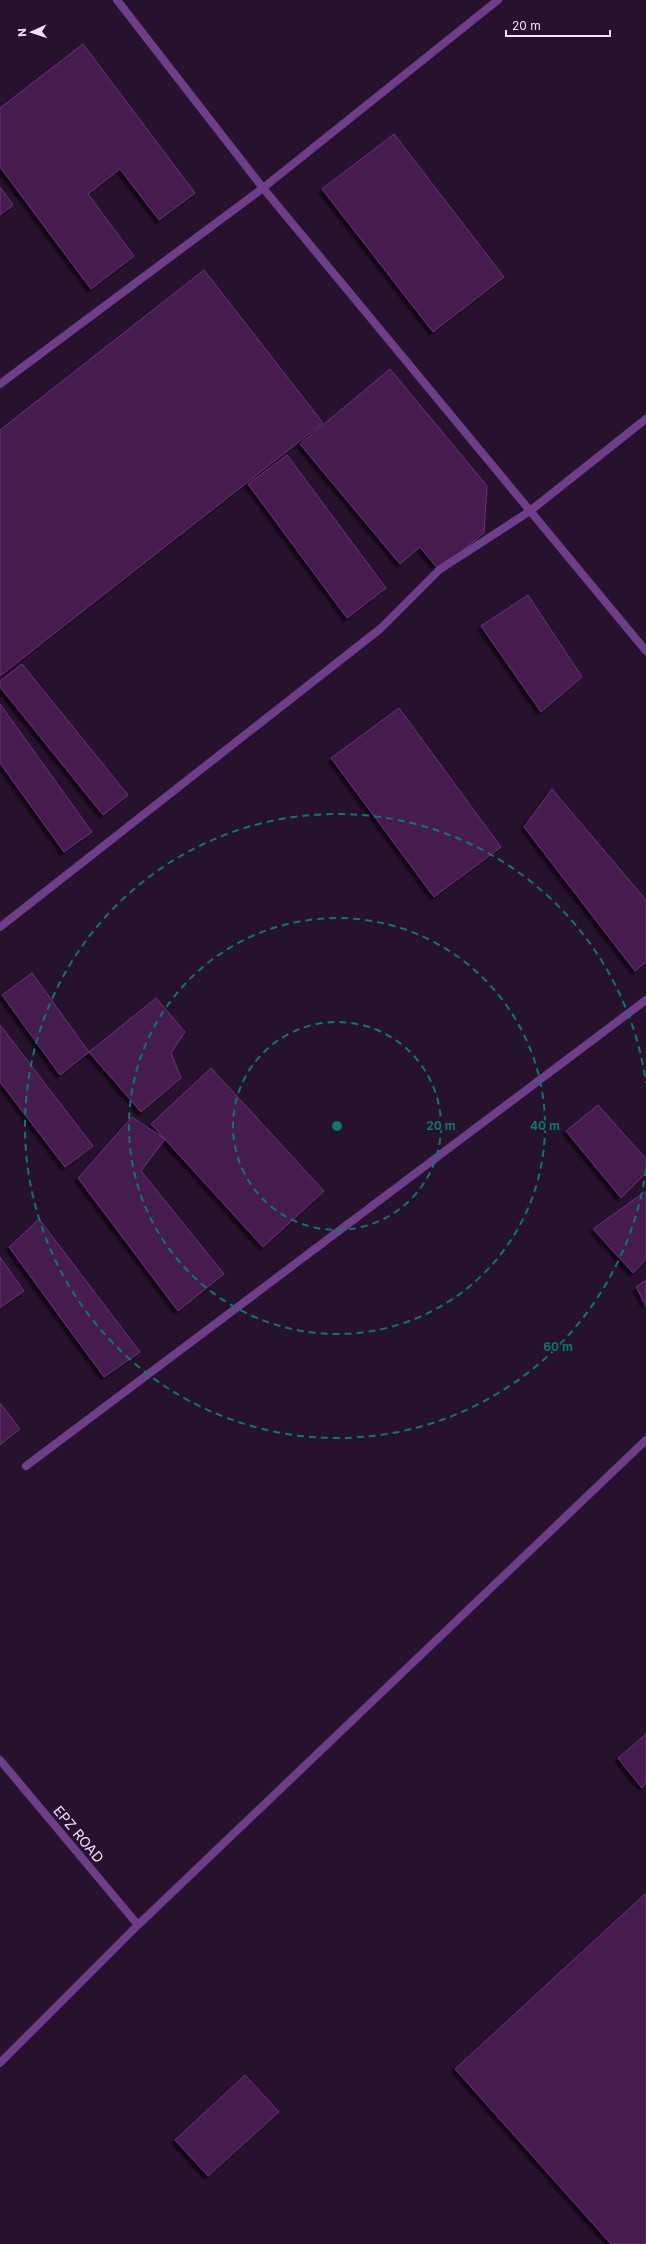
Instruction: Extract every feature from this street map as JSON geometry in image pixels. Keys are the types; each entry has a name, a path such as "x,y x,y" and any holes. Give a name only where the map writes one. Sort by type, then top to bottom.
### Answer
{"street":[{"path":"117,0 263,188 646,651"},
{"path":"0,384 263,188 498,0"},
{"path":"0,927 380,629 440,570 530,510 646,419"},
{"path":"26,1466 646,1000"},
{"path":"0,2063 138,1924 646,1440"},
{"name":"EPZ ROAD","path":"0,1760 138,1924"}],"building":[{"path":"83,44 195,193 159,220 120,169 88,194 134,256 91,289 0,167 0,108"},
{"path":"394,134 504,277 433,332 322,189"},
{"path":"0,187 13,205 0,215"},
{"path":"204,270 323,423 0,676 0,430"},
{"path":"390,369 487,486 484,533 439,570 420,547 400,564 300,444"},
{"path":"287,455 386,588 347,618 248,484"},
{"path":"528,595 582,677 541,712 481,626"},
{"path":"22,664 128,795 103,815 0,687 0,681"},
{"path":"0,704 92,832 64,852 0,763"},
{"path":"399,708 501,847 434,897 331,758"},
{"path":"552,789 646,900 646,962 635,971 524,827"},
{"path":"32,973 89,1052 60,1075 2,995"},
{"path":"156,998 185,1032 171,1053 181,1078 141,1112 89,1052"},
{"path":"0,1025 93,1146 65,1167 0,1082"},
{"path":"211,1068 324,1191 263,1247 151,1124"},
{"path":"598,1105 646,1159 646,1173 621,1198 566,1131"},
{"path":"132,1117 165,1139 141,1171 224,1274 178,1311 78,1178"},
{"path":"646,1191 646,1259 633,1273 593,1229"},
{"path":"39,1219 140,1352 104,1377 9,1247"},
{"path":"0,1257 24,1291 0,1308"},
{"path":"646,1280 646,1306 636,1287"},
{"path":"0,1403 20,1429 0,1445"},
{"path":"646,1734 646,1783 642,1788 618,1758"},
{"path":"646,1893 646,2244 611,2244 455,2069"},
{"path":"245,2075 279,2112 208,2176 175,2140"}]}
